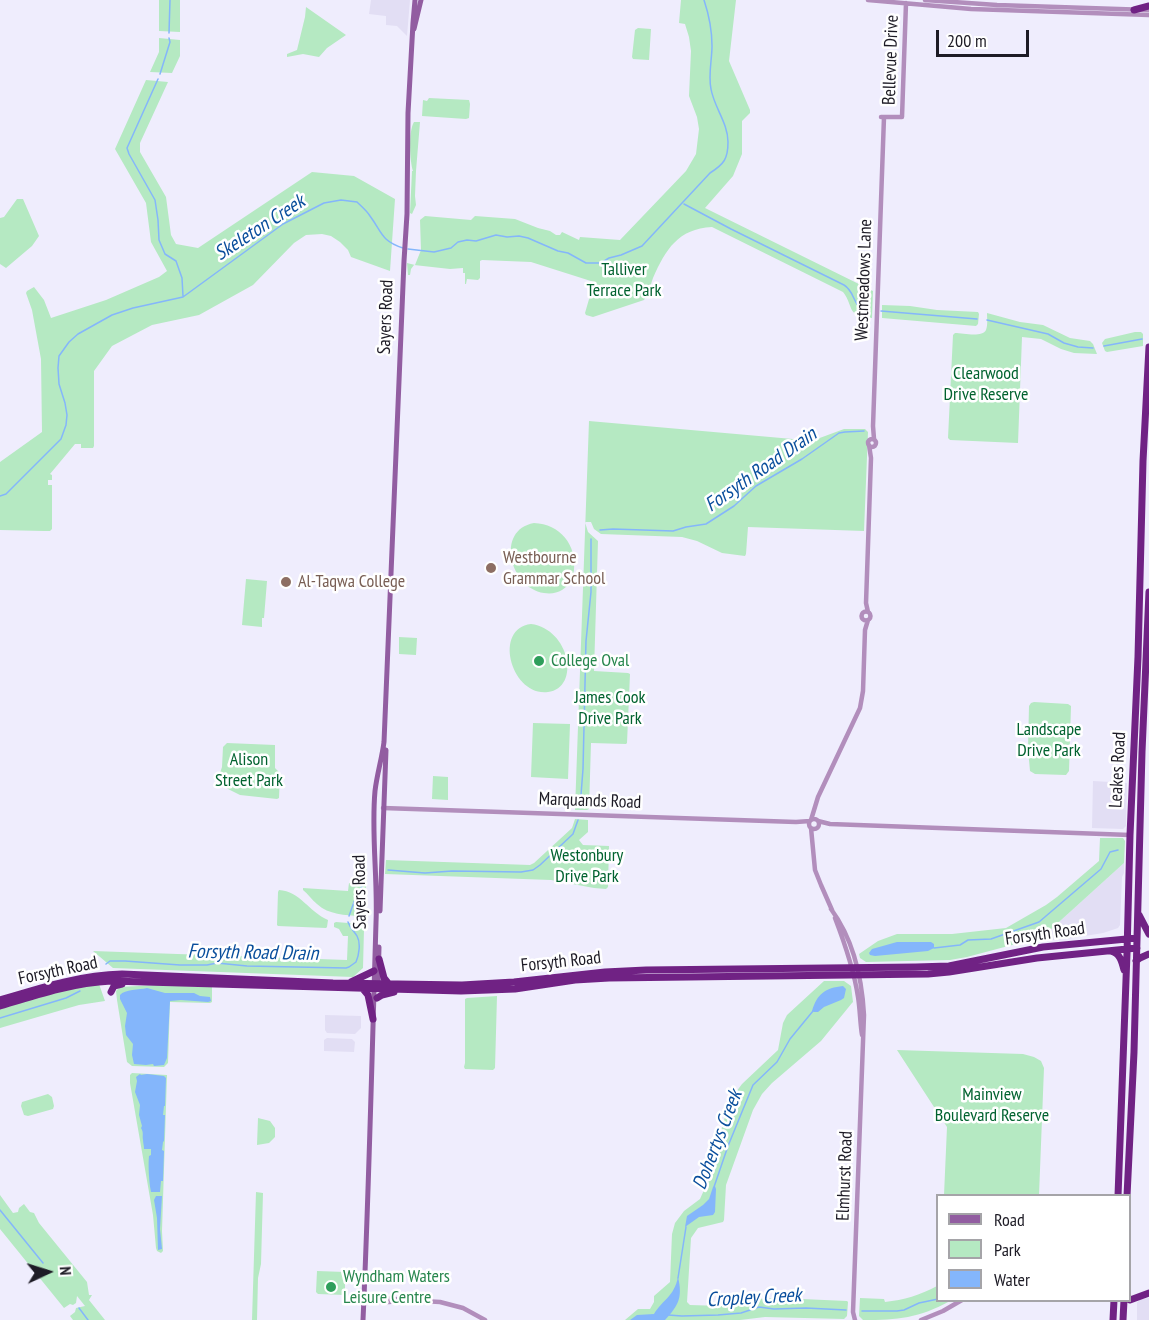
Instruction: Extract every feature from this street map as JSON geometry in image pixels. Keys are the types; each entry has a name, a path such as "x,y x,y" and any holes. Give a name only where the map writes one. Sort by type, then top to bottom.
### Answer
{"highway":[{"path":"1134,10 1149,8"},
{"name":"Leakes Road","path":"1118,1194 1149,346"},
{"name":"Leakes Road","path":"1127,1194 1149,592"},
{"path":"1138,913 1149,934"},
{"path":"1099,942 1128,929"},
{"name":"Forsyth Road","path":"0,1000 69,980 106,975 349,983 406,990 575,980 610,975 855,972 949,966 1043,947 1137,938"},
{"name":"Forsyth Road","path":"855,972 907,975 949,972 1037,958 1137,948"},
{"path":"1110,950 1119,957 1126,979"},
{"path":"1136,961 1149,954"},
{"path":"379,959 384,978 388,983"},
{"path":"349,983 374,971"},
{"name":"Forsyth Road","path":"0,1006 61,988 111,981 363,989 388,983 461,988"},
{"path":"111,992 116,985 149,981"},
{"path":"363,989 368,995 373,1019"},
{"path":"377,998 406,990"},
{"path":"1123,1062 1129,1059 1134,1052"},
{"path":"1131,1299 1149,1293"},
{"path":"1113,1320 1114,1302"},
{"path":"1123,1320 1126,1302"}],"main road":[{"name":"Sayers Road","path":"365,1320 373,1019 379,959 374,846 375,792 384,742 407,214 408,113 416,0"},
{"name":"Sayers Road","path":"413,32 422,0"},
{"name":"Sayers Road","path":"369,1182 373,1138 377,998 374,971 391,638 392,605 390,601"},
{"path":"384,742 387,715"},
{"path":"375,807 383,808"}],"street":[{"path":"868,0 1149,15"},
{"path":"925,0 991,7 1134,10"},
{"name":"Bellevue Drive","path":"883,117 903,117 906,2"},
{"name":"Westmeadows Lane","path":"871,444 883,117"},
{"name":"Westmeadows Lane","path":"814,824 818,797 860,708 863,691 865,630 866,620 870,616 866,612 866,603 870,439 874,439 873,429"},
{"name":"Marquands Road","path":"383,808 1130,835"},
{"name":"Elmhurst Road","path":"814,824 813,857 816,874 831,909 843,927 864,1010 853,1312 855,1320"},
{"path":"366,1299 434,1301 463,1308 485,1320"},
{"path":"921,1320 959,1302"},
{"name":"Elmhurst Road","path":"849,1320 853,1312"},
{"path":"849,1320 855,1320"}],"shaded area":[{"path":"371,0 410,0 407,36 397,26 386,25 386,16 369,14"},
{"path":"1093,781 1127,783 1126,826 1123,829 1092,828"},
{"path":"1124,863 1118,928 1067,939 1038,941"},
{"path":"325,1015 361,1016 361,1028 355,1034 327,1033"},
{"path":"327,1038 352,1039 355,1042 354,1052 324,1051 324,1040"},
{"path":"1149,1298 1149,1320 1137,1320 1137,1302"}],"green space":[{"path":"159,0 180,0 180,32 159,31"},
{"name":"Talliver Terrace Park","path":"681,0 736,0 729,61 750,110 742,121 742,154 733,176 705,208 873,291 872,318 854,313 843,292 712,227 690,232 675,242 663,258 644,300 593,317 585,313 594,282 531,262 482,260 480,261 480,278 478,280 467,279 466,284 463,268 414,265 408,275 407,263 415,265 421,250 420,220 425,216 471,220 475,216 515,219 556,235 562,232 579,240 580,237 620,240 686,171 696,154 699,129 689,96 691,51 685,24 679,23"},
{"path":"306,7 346,35 327,48 319,57 303,54 287,57 287,54 297,50"},
{"path":"638,28 651,29 649,60 632,57 635,30"},
{"path":"159,38 180,40 180,56 172,73 150,72 159,52"},
{"path":"146,80 168,82 140,143 140,152 166,197 171,235 176,244 198,248 312,172 354,176 395,199 390,271 351,257 348,250 331,236 306,235 294,243 253,285 199,315 152,325 112,346 94,371 94,446 93,448 81,448 81,444 75,444 50,474 52,480 48,480 48,485 52,485 52,529 50,531 0,530 0,462 42,432 41,359 27,291 34,287 44,300 51,318 106,300 159,277 167,271 151,242 146,203 115,149"},
{"path":"429,98 469,100 469,118 422,116 423,100 427,101"},
{"path":"414,122 420,122 416,205 412,214 410,213 413,171 410,140"},
{"path":"17,199 23,199 39,236 32,246 6,268 0,264 0,218 4,217"},
{"path":"882,305 978,312 978,324 976,326 882,318"},
{"name":"Clearwood Drive Reserve","path":"987,313 1020,322 1043,325 1070,338 1090,341 1097,354 1074,353 1041,339 1022,337 1018,443 950,440 948,438 953,335 955,333 981,334 986,330"},
{"path":"1135,332 1143,334 1143,346 1105,351 1102,343 1105,339"},
{"path":"589,421 804,440 817,439 844,429 865,429 868,432 864,531 748,527 745,556 722,553 697,541 682,537 601,534 594,529 591,522 585,522"},
{"path":"534,523 552,527 559,532 570,544 573,552 572,579 558,592 544,593 532,589 523,581 512,559 511,547 514,536 522,528"},
{"name":"James Cook Drive Park","path":"585,523 588,532 598,541 594,671 630,674 627,743 591,743 589,809 575,810"},
{"path":"246,579 267,581 262,627 242,625"},
{"name":"College Oval","path":"531,624 544,628 555,636 566,658 565,680 558,688 548,692 535,691 525,684 511,662 512,637 519,629"},
{"path":"399,637 417,638 416,655 399,654"},
{"name":"Landscape Drive Park","path":"1034,702 1071,706 1069,771 1066,775 1035,774 1030,771 1029,706"},
{"path":"533,723 570,724 568,779 531,777"},
{"name":"Alison Street Park","path":"227,743 275,745 275,768 280,773 279,798 240,795 228,789 219,776 223,747"},
{"path":"433,776 448,777 448,800 432,799"},
{"name":"Westonbury Drive Park","path":"575,819 588,820 588,832 579,840 583,845 609,846 608,887 606,889 551,880 385,874 386,860 530,865 572,828"},
{"path":"1100,838 1123,838 1125,841 1124,863 1038,941 950,960 866,962 860,958 859,954 878,941 897,934 952,934 1006,928 1046,905 1099,861"},
{"path":"358,862 367,862 365,911 360,916 337,914 322,908 303,890 303,888 348,891 349,883 357,883"},
{"path":"279,890 293,894 328,920 327,927 278,926"},
{"path":"336,922 360,924 364,929 363,968 353,977 113,968 93,951 347,960 348,936 343,936 339,929 334,927"},
{"path":"824,981 844,981 851,986 853,1002 821,1041 772,1083 762,1094 753,1110 726,1185 724,1220 698,1228 691,1238 687,1302 690,1305 722,1306 755,1299 779,1298 847,1301 847,1316 844,1319 765,1317 740,1320 625,1320 638,1309 650,1309 654,1296 670,1282 672,1234 675,1223 684,1211 700,1199 733,1096 742,1084 778,1050 783,1023 787,1015"},
{"path":"99,984 105,1001 79,1005 0,1028 0,1007 61,990"},
{"path":"157,985 212,987 212,1002 170,1002 168,1063 164,1067 132,1066 127,1062 116,991 120,987"},
{"path":"497,996 495,1068 493,1070 465,1069 465,999"},
{"name":"Mainview Boulevard Reserve","path":"897,1050 1023,1054 1041,1061 1044,1068 1039,1194 944,1194 947,1127"},
{"path":"132,1073 167,1075 163,1251 161,1253 156,1248 153,1215 130,1083"},
{"path":"48,1094 52,1097 53,1109 24,1115 22,1102"},
{"path":"258,1118 270,1121 275,1128 275,1137 269,1143 257,1145"},
{"path":"256,1192 263,1193 261,1264 258,1278 257,1320 252,1320"},
{"path":"0,1195 13,1213 18,1212 24,1204 30,1212 34,1213 39,1223 87,1282 89,1295 92,1295 89,1300 105,1320 73,1320 70,1316 76,1308 85,1306 77,1296 76,1303 64,1308 0,1229"},
{"name":"Wyndham Waters Leisure Centre","path":"317,1271 345,1272 345,1295 318,1294 316,1292"},
{"path":"936,1286 936,1302 948,1302 908,1317 863,1320 859,1316 860,1298 884,1299 885,1302 912,1297"}],"water":[{"path":"897,942 931,942 934,948 928,951 875,956 869,953 872,949"},
{"path":"843,986 846,989 844,998 818,1012 812,1011 819,996 831,988"},
{"path":"147,988 165,993 194,993 210,997 211,1001 170,1001 167,1058 164,1065 134,1064 133,1044 126,1035 127,1013 120,995"},
{"path":"140,1074 166,1078 163,1115 165,1115 162,1150 164,1151 163,1181 161,1181 160,1192 151,1192 150,1188 149,1156 151,1149 144,1149 139,1115 140,1105 135,1092 136,1077"},
{"path":"715,1186 713,1215 699,1217 685,1227 687,1216 709,1199"},
{"path":"156,1196 162,1196 160,1229 162,1249 158,1250 154,1200"},
{"path":"678,1277 680,1296 665,1320 630,1320 637,1315 654,1314 671,1294"}],"waterway":[{"path":"169,33 170,0"},
{"name":"Skeleton Creek","path":"408,249 434,252 451,248 458,242 467,240 476,241 496,235 519,236 568,253 586,263 601,263 642,246 710,173 722,164 726,157 728,142 726,128 710,84 712,46 709,17 704,0"},
{"path":"160,74 170,42 169,38"},
{"path":"158,79 127,148 155,200 159,240 165,254 176,261 182,278 183,296"},
{"name":"Skeleton Creek","path":"0,496 6,494 61,439 67,415 59,384 59,356 78,334 112,315 183,297 283,224 324,203 341,200 357,202 369,214 386,239 403,248"},
{"path":"684,204 844,285 851,292 859,307 869,311"},
{"path":"881,311 977,319"},
{"path":"987,320 1048,334 1064,343 1078,347 1093,348"},
{"path":"1104,346 1142,339"},
{"name":"Forsyth Road Drain","path":"600,530 673,531 706,524 734,506 756,486 802,459 839,433 864,431"},
{"name":"Forsyth Road Drain","path":"580,808 586,641 591,592 591,539"},
{"name":"Forsyth Road Drain","path":"388,870 425,873 533,870 573,834 578,820"},
{"name":"Dohertys Creek","path":"934,948 960,945 968,940 991,939 1039,922 1101,869 1110,852 1118,850"},
{"name":"Forsyth Road Drain","path":"349,916 360,894 364,876"},
{"name":"Forsyth Road Drain","path":"106,964 110,961 125,961 180,965 217,963 247,966 346,968 356,962 359,949 356,934 348,922"},
{"name":"Forsyth Road Drain","path":"0,1018 66,998 80,991"},
{"name":"Dohertys Creek","path":"714,1187 753,1085 777,1062 790,1039 813,1011"},
{"path":"0,1210 43,1263"},
{"name":"Dohertys Creek","path":"678,1278 686,1227"},
{"name":"Cropley Creek","path":"862,1311 904,1310 919,1303 936,1299"},
{"name":"Cropley Creek","path":"668,1315 741,1313 759,1307 846,1310"},
{"path":"79,1308 88,1320"}],"place":[{"name":"Westbourne Grammar School","path":"491,568"},
{"name":"Al-Taqwa College","path":"286,582"},
{"name":"College Oval","path":"539,661"},
{"name":"Wyndham Waters Leisure Centre","path":"331,1287"}]}
